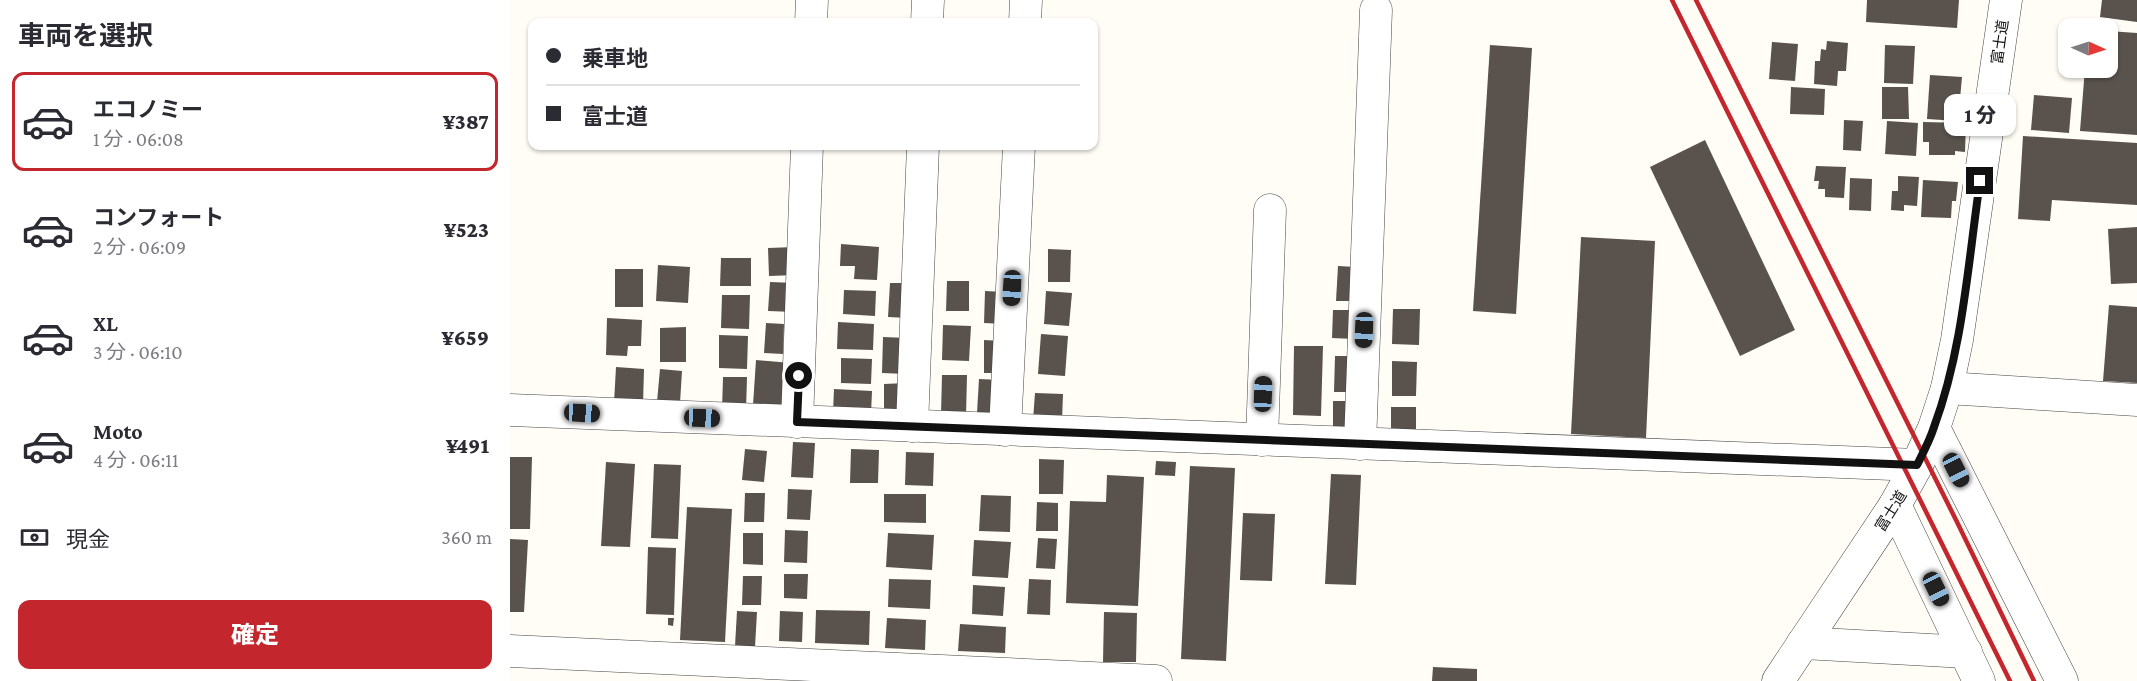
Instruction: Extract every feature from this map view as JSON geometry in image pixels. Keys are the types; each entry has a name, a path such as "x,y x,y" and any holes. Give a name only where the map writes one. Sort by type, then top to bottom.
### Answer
{"street":[{"path":"811,18 812,0"},
{"path":"927,18 928,0"},
{"path":"1025,18 1026,0"},
{"name":"富士道","path":"1778,681 1895,505 1934,428 1947,388 1957,340 2006,0"},
{"path":"1360,444 1376,10"},
{"path":"797,422 807,150"},
{"path":"912,426 923,150"},
{"path":"1005,430 1019,150"},
{"path":"1262,440 1270,210"},
{"path":"1947,388 2137,400"},
{"path":"510,411 1917,465"},
{"path":"1934,428 2062,681"},
{"path":"1895,505 1973,671"},
{"path":"1803,643 1973,671"},
{"path":"510,651 1156,681"}],"building":[{"path":"1867,0 1959,0 1957,28 1866,22"},
{"path":"2102,0 2137,0 2137,22 2100,17"},
{"path":"2118,32 2137,33 2137,135 2080,131 2084,78 2118,78"},
{"path":"1827,41 1848,43 1846,71 1838,71 1837,86 1814,84 1815,61 1820,61 1821,49 1826,50"},
{"path":"1772,42 1798,44 1795,81 1769,79"},
{"path":"1490,45 1532,48 1516,314 1473,311"},
{"path":"1885,45 1915,46 1913,84 1884,83"},
{"path":"1930,75 1962,77 1958,121 1927,119"},
{"path":"1791,87 1825,89 1824,115 1790,114"},
{"path":"1882,87 1908,87 1909,119 1882,119"},
{"path":"2034,95 2072,98 2069,133 2031,130"},
{"path":"1844,120 1863,121 1861,151 1843,150"},
{"path":"1887,121 1918,123 1916,156 1885,154"},
{"path":"1923,122 1966,123 1965,152 1955,151 1955,155 1929,155 1929,142 1923,142"},
{"path":"2023,136 2137,143 2137,205 2052,200 2050,221 2018,219"},
{"path":"1705,140 1795,330 1740,356 1650,167"},
{"path":"1816,166 1846,167 1844,198 1825,197 1825,189 1818,189 1819,181 1814,181"},
{"path":"1898,176 1919,177 1917,206 1904,205 1904,211 1891,210 1892,191 1898,191"},
{"path":"1850,178 1872,179 1871,211 1849,210"},
{"path":"1923,180 1958,182 1956,201 1952,201 1951,218 1921,217"},
{"path":"2137,227 2137,283 2111,284 2108,229"},
{"path":"1581,237 1655,241 1646,438 1571,434"},
{"path":"841,244 879,247 877,280 854,279 855,266 840,266"},
{"path":"795,247 796,275 769,276 768,248"},
{"path":"1048,249 1071,250 1070,282 1048,282"},
{"path":"721,258 751,258 751,286 720,286"},
{"path":"658,265 690,267 688,303 656,301"},
{"path":"1338,266 1356,267 1353,301 1336,301"},
{"path":"615,269 643,269 643,307 615,307"},
{"path":"947,281 969,281 969,311 946,311"},
{"path":"770,282 795,283 794,312 768,311"},
{"path":"890,283 909,283 908,318 888,317"},
{"path":"844,290 876,291 875,316 843,314"},
{"path":"985,291 1004,292 1004,324 984,323"},
{"path":"1046,291 1072,293 1069,326 1044,324"},
{"path":"722,295 750,295 749,329 721,328"},
{"path":"2109,305 2137,307 2137,383 2103,381"},
{"path":"1393,309 1420,309 1419,345 1392,344"},
{"path":"1333,310 1356,310 1354,339 1332,338"},
{"path":"607,318 642,320 641,346 628,346 627,356 606,355"},
{"path":"838,322 874,324 873,350 837,349"},
{"path":"766,323 784,324 783,354 764,353"},
{"path":"943,325 971,326 969,361 942,360"},
{"path":"686,327 686,362 660,362 660,328"},
{"path":"1041,334 1068,336 1065,376 1038,374"},
{"path":"719,335 748,336 747,369 719,368"},
{"path":"883,337 908,338 907,374 882,373"},
{"path":"984,340 1002,341 1002,373 984,373"},
{"path":"1294,346 1323,346 1321,416 1293,415"},
{"path":"1335,356 1355,356 1354,392 1334,392"},
{"path":"841,358 872,359 871,384 841,383"},
{"path":"756,360 791,363 788,407 753,405"},
{"path":"1392,361 1417,362 1416,396 1392,396"},
{"path":"616,367 644,369 643,404 614,403"},
{"path":"660,369 682,371 680,403 657,402"},
{"path":"942,375 967,375 966,416 941,415"},
{"path":"723,377 747,377 746,409 722,409"},
{"path":"979,379 1001,380 998,414 977,413"},
{"path":"906,383 906,415 884,415 884,384"},
{"path":"834,389 872,391 871,414 833,412"},
{"path":"1035,393 1063,394 1062,421 1033,420"},
{"path":"1333,401 1353,401 1352,431 1333,430"},
{"path":"1391,407 1416,407 1416,437 1391,436"},
{"path":"793,442 815,443 813,478 791,477"},
{"path":"745,449 767,451 764,482 742,480"},
{"path":"851,449 879,450 878,483 850,483"},
{"path":"906,452 934,453 933,486 905,485"},
{"path":"510,457 532,457 530,529 510,529"},
{"path":"1039,459 1064,460 1063,494 1039,494"},
{"path":"1156,461 1176,462 1175,476 1155,475"},
{"path":"606,462 635,464 630,547 601,546"},
{"path":"654,464 681,465 678,539 651,538"},
{"path":"1190,466 1235,468 1226,661 1181,659"},
{"path":"1331,474 1361,475 1356,585 1325,584"},
{"path":"1107,475 1144,477 1138,606 1066,603 1070,501 1106,502"},
{"path":"788,489 812,490 810,520 787,519"},
{"path":"745,493 765,493 764,522 744,522"},
{"path":"884,494 926,494 926,523 884,522"},
{"path":"981,495 1011,496 1010,532 979,531"},
{"path":"1037,502 1058,503 1058,531 1036,531"},
{"path":"687,507 732,509 725,642 680,640"},
{"path":"1243,513 1275,514 1272,581 1240,580"},
{"path":"785,530 808,531 807,563 784,562"},
{"path":"743,533 763,533 763,565 743,564"},
{"path":"888,533 934,535 932,570 886,567"},
{"path":"1038,538 1057,539 1055,569 1036,568"},
{"path":"510,539 528,540 524,612 510,612"},
{"path":"974,540 1011,542 1008,578 972,576"},
{"path":"648,547 676,548 674,615 646,614"},
{"path":"784,574 808,574 807,599 784,598"},
{"path":"743,576 762,576 761,605 742,605"},
{"path":"889,579 931,580 930,609 888,607"},
{"path":"1029,579 1051,580 1050,615 1027,614"},
{"path":"973,585 1005,587 1003,616 972,614"},
{"path":"816,610 870,611 869,645 815,643"},
{"path":"737,611 757,612 755,647 735,646"},
{"path":"780,611 803,612 802,642 779,641"},
{"path":"1104,612 1137,613 1136,662 1103,662"},
{"path":"668,618 674,618 673,626 668,625"},
{"path":"887,618 926,620 925,650 885,648"},
{"path":"960,624 1006,627 1005,653 958,651"},
{"path":"1433,667 1477,669 1477,681 1432,681"}],"railway":[{"path":"1672,0 2010,681"},
{"path":"1696,0 2034,681"}],"route":[{"path":"799,376 797,422 1917,465 1934,428 1947,388 1957,340 1980,181"}]}
